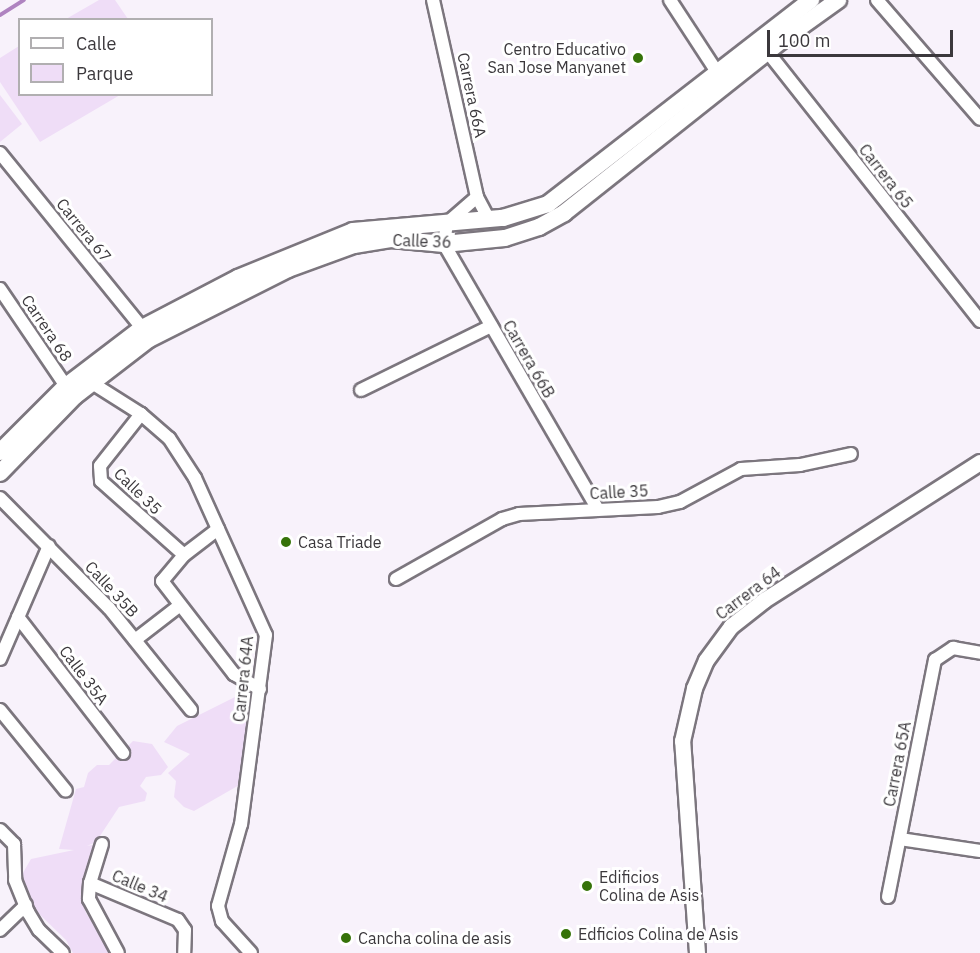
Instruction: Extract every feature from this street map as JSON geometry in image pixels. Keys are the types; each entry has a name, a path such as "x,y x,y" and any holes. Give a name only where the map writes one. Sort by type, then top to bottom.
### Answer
{"main road":[{"name":"Calle 36","path":"0,452 66,386 142,328 206,293 353,231 489,220 528,212 565,193 812,0"},
{"name":"Calle 36","path":"0,473 93,382 149,339 288,269 363,243 391,239 444,244 504,238 539,227 564,213 767,51 838,0"}],"street":[{"name":"Carrera 66A","path":"433,0 477,197 489,220"},
{"path":"670,0 717,72"},
{"path":"877,0 980,119"},
{"name":"Carrera 65","path":"767,51 980,321"},
{"name":"Carrera 67","path":"0,153 142,328"},
{"path":"444,244 447,223 477,197"},
{"name":"Carrera 66B","path":"444,244 597,510"},
{"name":"Carrera 68","path":"0,289 66,386"},
{"path":"362,390 491,326"},
{"name":"Carrera 64A","path":"93,382 141,414 169,438 195,478 266,635 242,824 218,906 222,921 251,953"},
{"name":"Calle 35","path":"141,414 100,466 101,481 184,555"},
{"name":"Calle 35","path":"396,579 502,519 519,514 658,507 680,502 741,469 800,465 851,454"},
{"name":"Carrera 64","path":"697,953 682,741 694,688 706,660 731,626 764,600 980,462"},
{"name":"Calle 35B","path":"0,498 49,546 135,640 191,710"},
{"path":"218,529 184,555 162,581 179,606 234,674 260,689"},
{"path":"0,659 49,546"},
{"path":"135,640 179,606"},
{"name":"Calle 35A","path":"18,617 123,753"},
{"name":"Carrera 65A","path":"888,897 935,660 953,648 980,653"},
{"path":"0,710 66,791"},
{"path":"0,830 14,844 15,880 26,905 39,930 63,953"},
{"path":"900,839 980,851"},
{"path":"102,844 90,883 92,907 118,953"},
{"name":"Calle 34","path":"90,883 178,920 185,930 184,953"},
{"path":"0,930 26,905"}],"green space":[{"path":"99,0 115,0 127,18 68,18"},
{"path":"18,47 18,96 118,96 40,142 0,82 0,58"},
{"path":"0,95 22,124 0,142"},
{"path":"243,693 248,704 241,784 194,811 184,807 174,797 176,781 168,773 190,754 164,742 177,726"},
{"path":"133,741 152,744 168,767 161,775 146,777 140,786 147,793 145,801 119,807 96,842 87,846 97,844 83,901 86,913 114,953 73,953 66,940 34,909 20,878 31,859 74,850 59,849 76,789 84,787 88,773 97,765 109,765"}],"waterway":[{"path":"0,15 24,0"}],"place":[{"name":"Centro Educativo San Jose Manyanet","path":"638,58"},
{"name":"Casa Triade","path":"286,542"},
{"name":"Edificios Colina de Asis","path":"587,886"},
{"name":"Edficios Colina de Asis","path":"566,934"},
{"name":"Cancha colina de asis","path":"346,938"}]}
